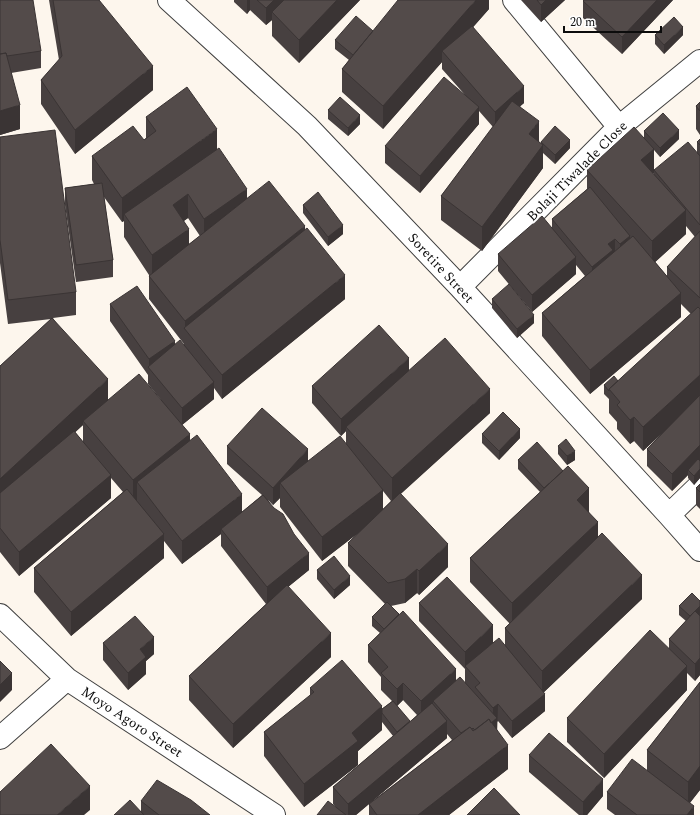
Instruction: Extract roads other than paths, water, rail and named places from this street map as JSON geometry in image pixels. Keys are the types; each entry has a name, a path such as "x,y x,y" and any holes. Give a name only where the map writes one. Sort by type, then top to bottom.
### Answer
{"street":[{"name":"Soretire Street","path":"168,0 307,126 460,287 669,514 700,550"},
{"path":"514,0 619,128"},
{"name":"Bolaji Tiwalade Close","path":"460,287 619,128 700,61"},
{"path":"669,514 700,485"},
{"name":"Moyo Agoro Street","path":"0,615 67,679 274,815"},
{"path":"0,738 67,679"}]}
